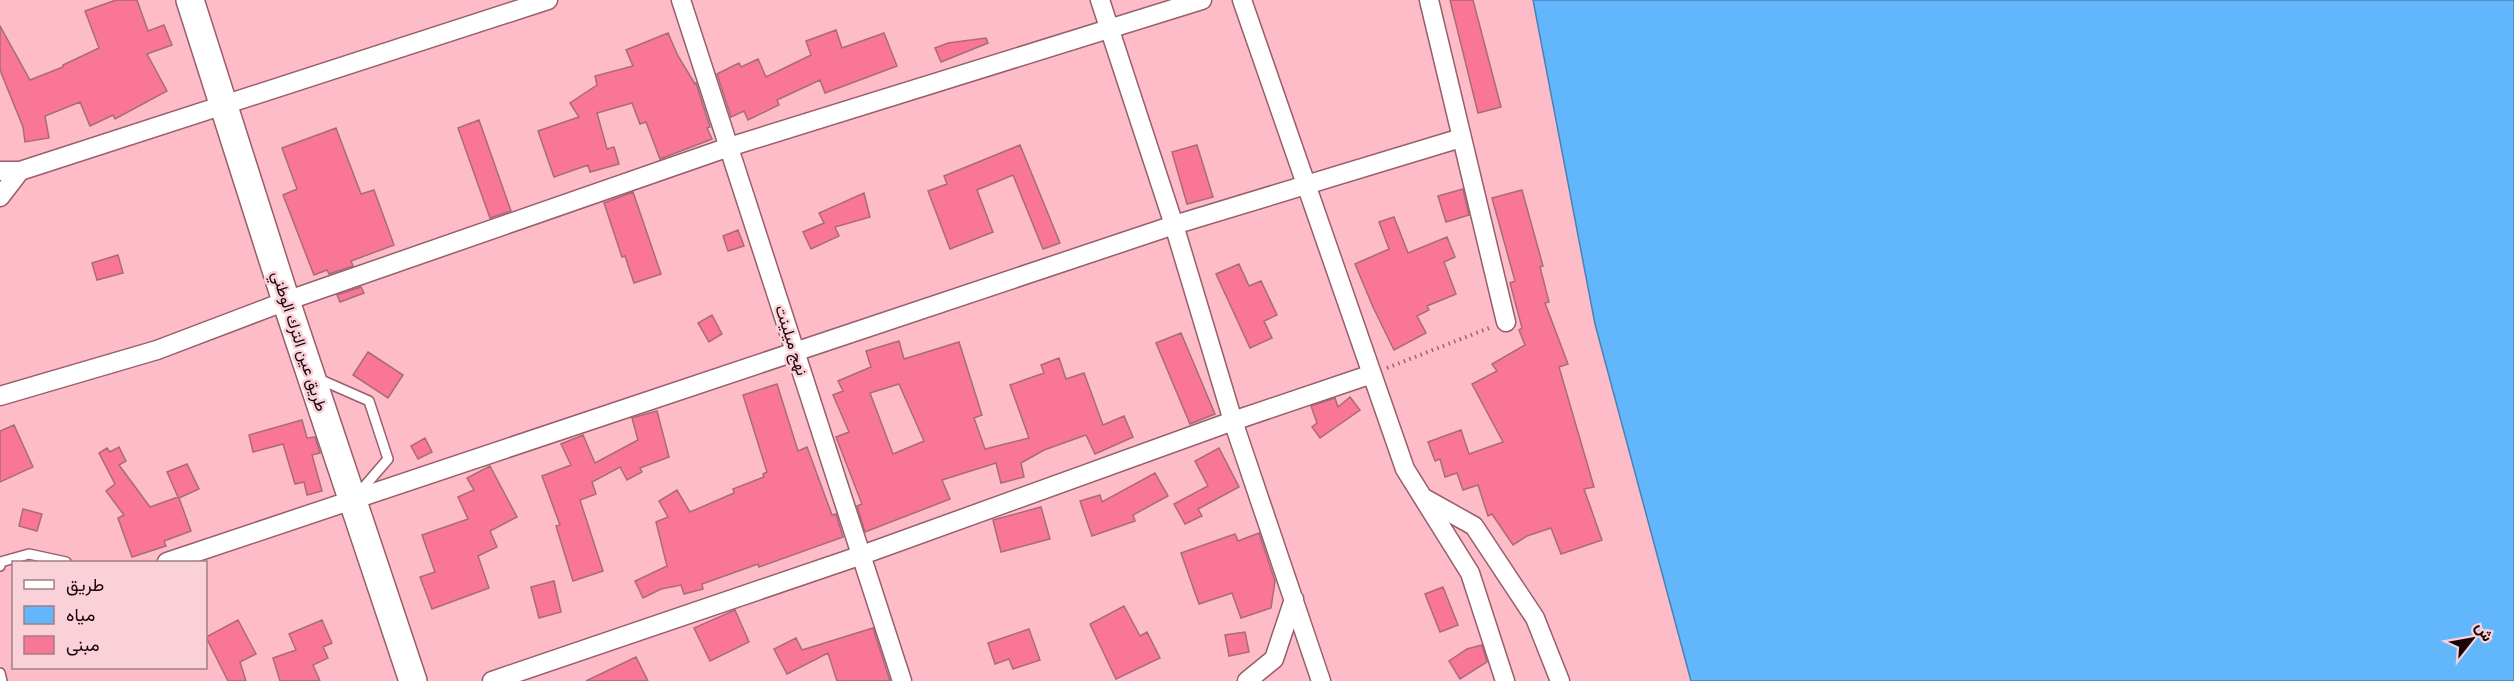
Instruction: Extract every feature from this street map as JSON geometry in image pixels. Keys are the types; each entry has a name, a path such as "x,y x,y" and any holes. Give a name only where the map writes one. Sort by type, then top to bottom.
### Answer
{"main road":[{"name":"طريق عين الترك الوطني","path":"190,0 286,301 413,681"}],"street":[{"path":"0,171 20,171 548,0"},
{"name":"نهج ميلينت","path":"681,0 902,681"},
{"path":"1100,0 1174,225 1233,421 1321,681"},
{"path":"0,396 158,350 286,301 729,147 1109,27 1202,0"},
{"path":"1242,0 1405,469 1470,573 1505,681"},
{"path":"1429,0 1506,322"},
{"path":"170,561 1174,225 1306,187 1461,138"},
{"path":"0,197 20,171"},
{"path":"492,681 861,555 1233,421 1372,374"},
{"path":"1422,498 1474,526 1535,618 1560,681"},
{"path":"1247,681 1274,659 1294,599"}],"lane":[{"path":"311,376 369,401 388,459 352,502"},
{"path":"0,566 1,562 29,554 61,561"},
{"path":"0,673 2,681"}],"path":[{"path":"1372,374 1506,322"}],"water":[{"path":"1533,0 2514,0 2514,681 1691,681 1595,324"}],"building":[{"path":"116,0 137,0 148,31 164,25 172,45 147,54 167,91 115,119 113,115 90,126 80,102 45,116 49,138 25,142 23,127 0,70 0,26 30,80 63,67 99,48 85,11"},
{"path":"1450,0 1473,0 1501,107 1478,113"},
{"path":"836,30 842,48 884,33 897,66 825,93 820,80 777,100 779,105 748,120 744,111 731,117 717,74 739,63 741,67 758,59 766,77 811,55 806,41"},
{"path":"668,33 678,56 696,83 712,139 660,159 646,122 640,124 632,103 597,113 607,149 614,147 619,164 590,172 588,165 554,177 538,131 579,117 570,103 597,85 595,76 633,66 626,50"},
{"path":"986,38 988,43 941,62 935,48 948,43"},
{"path":"479,120 511,211 490,218 458,128"},
{"path":"336,128 361,194 374,190 394,245 351,261 353,266 329,274 327,270 314,275 283,195 297,189 282,148"},
{"path":"1020,145 1060,243 1043,249 1013,175 977,190 993,232 950,249 928,191 947,184 944,176"},
{"path":"1197,145 1213,197 1187,204 1172,152"},
{"path":"1463,189 1469,215 1446,222 1438,196"},
{"path":"1522,190 1543,266 1540,267 1549,302 1545,303 1568,364 1559,367 1594,487 1584,489 1602,540 1561,554 1551,528 1527,536 1513,545 1492,514 1488,516 1478,485 1463,490 1457,473 1445,477 1440,459 1435,461 1428,442 1461,430 1469,454 1503,442 1472,384 1497,371 1492,364 1525,345 1519,330 1522,328 1510,283 1515,281 1492,198"},
{"path":"633,192 661,274 634,283 625,256 622,257 604,203"},
{"path":"864,193 870,217 835,227 839,236 811,249 803,232 824,223 819,213"},
{"path":"1394,217 1408,253 1447,237 1455,257 1444,262 1456,294 1427,306 1429,310 1417,316 1426,333 1394,350 1355,264 1389,249 1379,222"},
{"path":"738,230 744,246 728,251 723,236"},
{"path":"118,255 123,273 97,280 92,263"},
{"path":"1239,264 1249,286 1261,281 1277,315 1264,321 1272,338 1250,348 1216,274"},
{"path":"361,287 364,293 340,302 337,295"},
{"path":"712,315 722,334 709,342 698,323"},
{"path":"1181,333 1215,414 1190,424 1156,343"},
{"path":"899,341 904,359 959,342 982,415 974,418 985,449 1029,438 1010,385 1044,373 1041,365 1059,358 1066,379 1084,373 1103,425 1124,416 1133,437 1095,454 1086,435 1044,450 1021,463 1024,477 1001,483 996,463 942,480 950,499 865,532 857,506 862,504 836,437 849,432 833,395 843,391 838,381 871,367 866,351","holes":["899,384 924,441 893,454 870,393"]},
{"path":"368,352 403,375 388,398 353,375"},
{"path":"777,384 798,451 807,447 832,515 836,514 843,537 759,567 758,564 702,584 703,589 684,594 681,585 661,589 643,598 635,581 667,566 656,522 668,517 659,501 677,490 690,512 734,493 733,489 764,477 763,474 767,472 743,395"},
{"path":"1350,397 1360,410 1320,438 1312,427 1317,423 1311,406 1335,398 1338,407"},
{"path":"657,411 669,457 640,468 642,472 627,480 620,467 592,482 596,494 580,500 603,571 573,581 556,526 560,525 542,476 571,465 561,444 583,435 595,463 638,440 632,418"},
{"path":"302,420 307,438 315,437 320,453 312,455 322,491 307,495 304,482 295,484 283,444 253,452 249,435"},
{"path":"14,425 33,467 0,482 0,431"},
{"path":"425,438 432,452 418,459 411,446"},
{"path":"119,447 126,461 119,465 150,507 178,497 167,472 187,464 199,489 179,498 191,531 164,541 166,546 132,557 118,518 124,515 106,491 115,484 99,453 107,448 110,452"},
{"path":"1219,448 1239,487 1198,509 1202,516 1185,524 1174,504 1208,486 1195,461"},
{"path":"490,466 517,517 490,531 497,547 478,556 489,588 432,609 420,577 435,572 422,535 468,519 458,497 474,490 467,478"},
{"path":"1155,473 1168,496 1133,515 1135,521 1092,536 1080,501 1100,495 1102,502"},
{"path":"1041,507 1050,539 1001,552 993,520"},
{"path":"23,509 42,514 37,531 19,526"},
{"path":"1259,533 1275,581 1271,608 1241,618 1232,593 1199,604 1181,553 1235,534 1238,541"},
{"path":"554,581 561,612 539,618 531,587"},
{"path":"1443,587 1458,625 1440,632 1425,594"},
{"path":"1124,606 1140,636 1147,632 1160,658 1116,679 1090,624"},
{"path":"735,610 749,642 710,661 694,628"},
{"path":"238,620 256,654 240,662 246,681 228,681 207,636"},
{"path":"322,620 332,643 323,647 328,658 313,665 320,681 280,681 273,658 296,650 289,634"},
{"path":"873,628 890,681 837,681 828,653 787,674 774,649 796,638 802,650"},
{"path":"1029,629 1040,660 1013,669 1009,659 995,664 988,643"},
{"path":"1245,632 1249,652 1229,656 1225,635"},
{"path":"1482,645 1487,662 1460,679 1449,661 1467,649"},
{"path":"636,657 648,681 586,681"}]}
